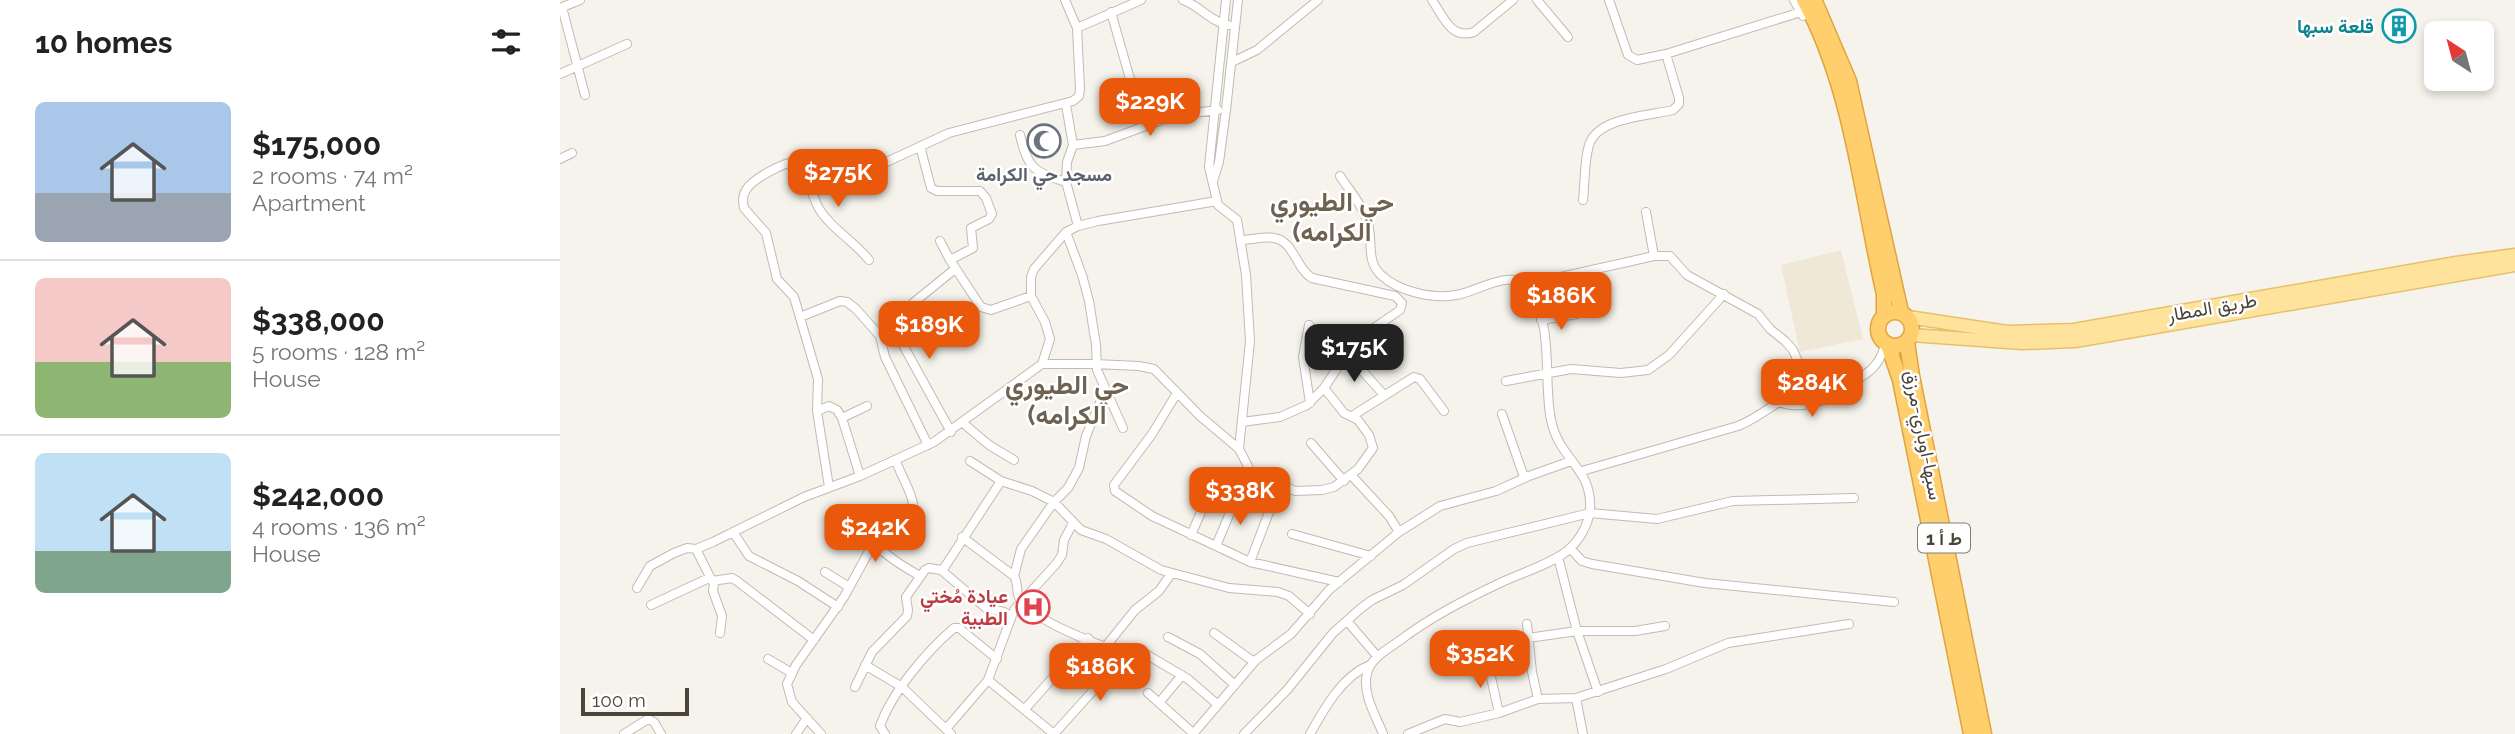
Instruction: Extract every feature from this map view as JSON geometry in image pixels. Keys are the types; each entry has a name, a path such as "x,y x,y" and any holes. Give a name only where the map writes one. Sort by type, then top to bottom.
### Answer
{"highway":[{"path":"1814,0 1849,81 1905,315 1912,326 1909,339 1900,346 1887,344 1878,332 1879,323 1884,316 1892,312 1905,315"},
{"path":"1802,6 1816,26 1832,65 1850,126 1884,294 1884,316"},
{"name":"سبها-اوباري-مرزق","path":"1909,339 1912,376 1977,732"},
{"name":"سبها-اوباري-مرزق","path":"1887,344 1900,380 1977,732"}],"main road":[{"name":"طريق المطار","path":"1905,315 2007,332 2074,330 2515,255"},
{"name":"طريق المطار","path":"1909,339 2022,343 2075,341 2515,265"}],"street":[{"path":"580,0 561,8 585,94"},
{"path":"806,175 828,167 878,166 948,133 1073,102 1080,93 1077,28 1065,0"},
{"path":"1077,28 1141,0"},
{"path":"1183,0 1204,11 1216,22 1237,26"},
{"path":"1226,0 1209,167 1221,210 1235,217 1246,275 1250,341 1239,449"},
{"path":"1213,181 1219,162 1238,0"},
{"path":"1232,62 1257,50 1318,0"},
{"path":"1432,0 1451,29 1466,34 1474,32 1513,0"},
{"path":"1537,0 1568,37"},
{"path":"1609,0 1630,57 1640,60 1666,54 1802,6"},
{"path":"1794,0 1802,6"},
{"path":"1111,12 1130,79"},
{"path":"560,74 627,44"},
{"path":"1583,200 1589,146 1598,131 1613,123 1677,107 1679,98 1666,54"},
{"path":"1066,105 1073,145 1067,162 1066,182 1078,226"},
{"path":"1073,145 1105,141 1175,115 1226,110"},
{"path":"1020,135 1031,167 1043,175 1066,182"},
{"path":"920,146 930,185 934,190 980,191 992,214 989,219 971,228 973,248 950,260"},
{"path":"560,159 572,153"},
{"path":"829,487 817,411 818,379 794,297 781,285 774,272 769,239 747,212 743,198 745,191 752,183 783,164 796,162 806,175 824,216 869,260"},
{"path":"1340,176 1366,217 1373,262 1381,275 1395,285 1425,294 1446,296 1466,293 1500,280 1524,285 1654,256 1670,256 1687,275 1758,314 1770,329 1788,344 1800,366 1805,388"},
{"path":"637,587 653,564 687,548 696,549 803,497 860,476 928,445 951,432 1042,364 1050,339 1048,329 1031,296 1031,277 1034,269 1066,232 1078,226 1217,201"},
{"path":"1646,212 1654,256"},
{"path":"1066,232 1088,300 1096,345 1095,364 1122,428"},
{"path":"1240,240 1267,237 1280,239 1289,248 1303,272 1312,278 1395,296 1401,300 1401,310 1360,336 1350,347 1324,388 1310,403 1296,412 1280,417 1242,422"},
{"path":"940,242 976,302 986,309 991,310 1031,296"},
{"path":"880,336 906,332 910,327 913,303 955,269"},
{"path":"1383,734 1366,690 1367,673 1377,656 1454,605 1558,557 1580,536 1590,513 1588,487 1582,471 1562,449 1553,429 1541,320 1535,300 1524,285"},
{"path":"1506,382 1579,369 1621,373 1655,367 1670,355 1724,294"},
{"path":"800,317 833,303 847,302 856,309 880,336 885,357 928,445"},
{"path":"1541,320 1577,314"},
{"path":"1308,325 1303,357 1310,403"},
{"path":"897,334 951,432"},
{"path":"1778,402 1796,406 1814,404 1875,368 1887,344"},
{"path":"1347,354 1384,395"},
{"path":"1042,364 1147,367 1160,375 1239,449 1251,472 1295,491 1334,486 1365,461 1373,448 1369,435 1358,420 1343,413 1324,388"},
{"path":"1352,416 1410,378 1417,377 1444,411"},
{"path":"1582,471 1738,426 1761,415 1790,393 1805,388 1822,387 1838,391"},
{"path":"1014,576 1021,549 1054,502 1068,488 1079,468 1086,436 1105,391"},
{"path":"1177,393 1114,488 1143,511 1250,562 1339,582"},
{"path":"817,411 829,406 837,410 860,476"},
{"path":"842,418 867,406"},
{"path":"1502,414 1524,477"},
{"path":"963,423 989,445 1014,460"},
{"path":"1311,443 1389,516 1399,532"},
{"path":"821,734 792,702 787,684 814,639 838,607 873,544 913,505 914,500 902,480 896,461"},
{"path":"970,461 1001,481 1032,491 1054,502 1081,530 1171,574 1229,588 1278,592 1289,596 1310,614"},
{"path":"1148,693 1193,734 1254,662 1291,634 1329,590 1399,532 1440,506 1504,488 1524,477 1571,461"},
{"path":"941,570 1001,481"},
{"path":"1250,562 1279,486"},
{"path":"1191,535 1209,494"},
{"path":"1216,546 1237,496"},
{"path":"1244,734 1287,690 1333,633 1347,621 1372,600 1403,585 1454,549 1467,543 1590,513 1657,519 1733,501 1854,498"},
{"path":"858,523 873,544 920,576"},
{"path":"865,665 902,687 948,731 988,680 998,659 1011,617 1056,564 1073,523"},
{"path":"733,532 749,556 798,581 838,607"},
{"path":"1292,534 1371,556"},
{"path":"962,537 1014,576 1021,602 1055,625 1126,654 1139,652 1182,675 1217,704"},
{"path":"1570,548 1582,561 1706,583 1894,602"},
{"path":"696,549 711,580 722,616 720,634"},
{"path":"1558,557 1577,631 1598,692"},
{"path":"855,687 873,652 907,616 906,597 929,568 941,570 986,608 1004,612 1011,617"},
{"path":"825,572 849,587"},
{"path":"1106,646 1135,610 1159,591 1171,574"},
{"path":"651,605 711,580 732,578 814,639"},
{"path":"1347,621 1377,656"},
{"path":"1527,624 1538,699"},
{"path":"1408,734 1445,719 1460,722 1499,713 1538,699 1576,698 1598,692 1666,669 1728,643 1849,624"},
{"path":"1528,638 1577,631 1635,631 1665,626"},
{"path":"886,734 880,726 885,713 911,673 954,628 960,628 998,659"},
{"path":"1214,634 1254,662"},
{"path":"1168,636 1200,654 1235,685"},
{"path":"1025,709 1088,638"},
{"path":"988,680 1054,734 1126,654"},
{"path":"768,659 792,673"},
{"path":"1461,666 1482,662 1488,664 1499,713"},
{"path":"1310,734 1342,685 1362,668 1370,665"},
{"path":"1159,703 1182,675"},
{"path":"1576,698 1583,734"},
{"path":"796,734 807,718"},
{"path":"624,734 648,719 654,722 661,734"}],"shaded area":[{"path":"1841,250 1863,339 1800,352 1781,265"}],"place":[{"name":"قلعة سبها","path":"2399,26"},
{"name":"مسجد حي الكرامة","path":"1044,141"},
{"name":"عيادة مُختي الطبية","path":"1033,607"}],"district":[{"name":"حي الطيوري (الكرامه","path":"1332,217"},
{"name":"حي الطيوري (الكرامه","path":"1067,400"}]}
